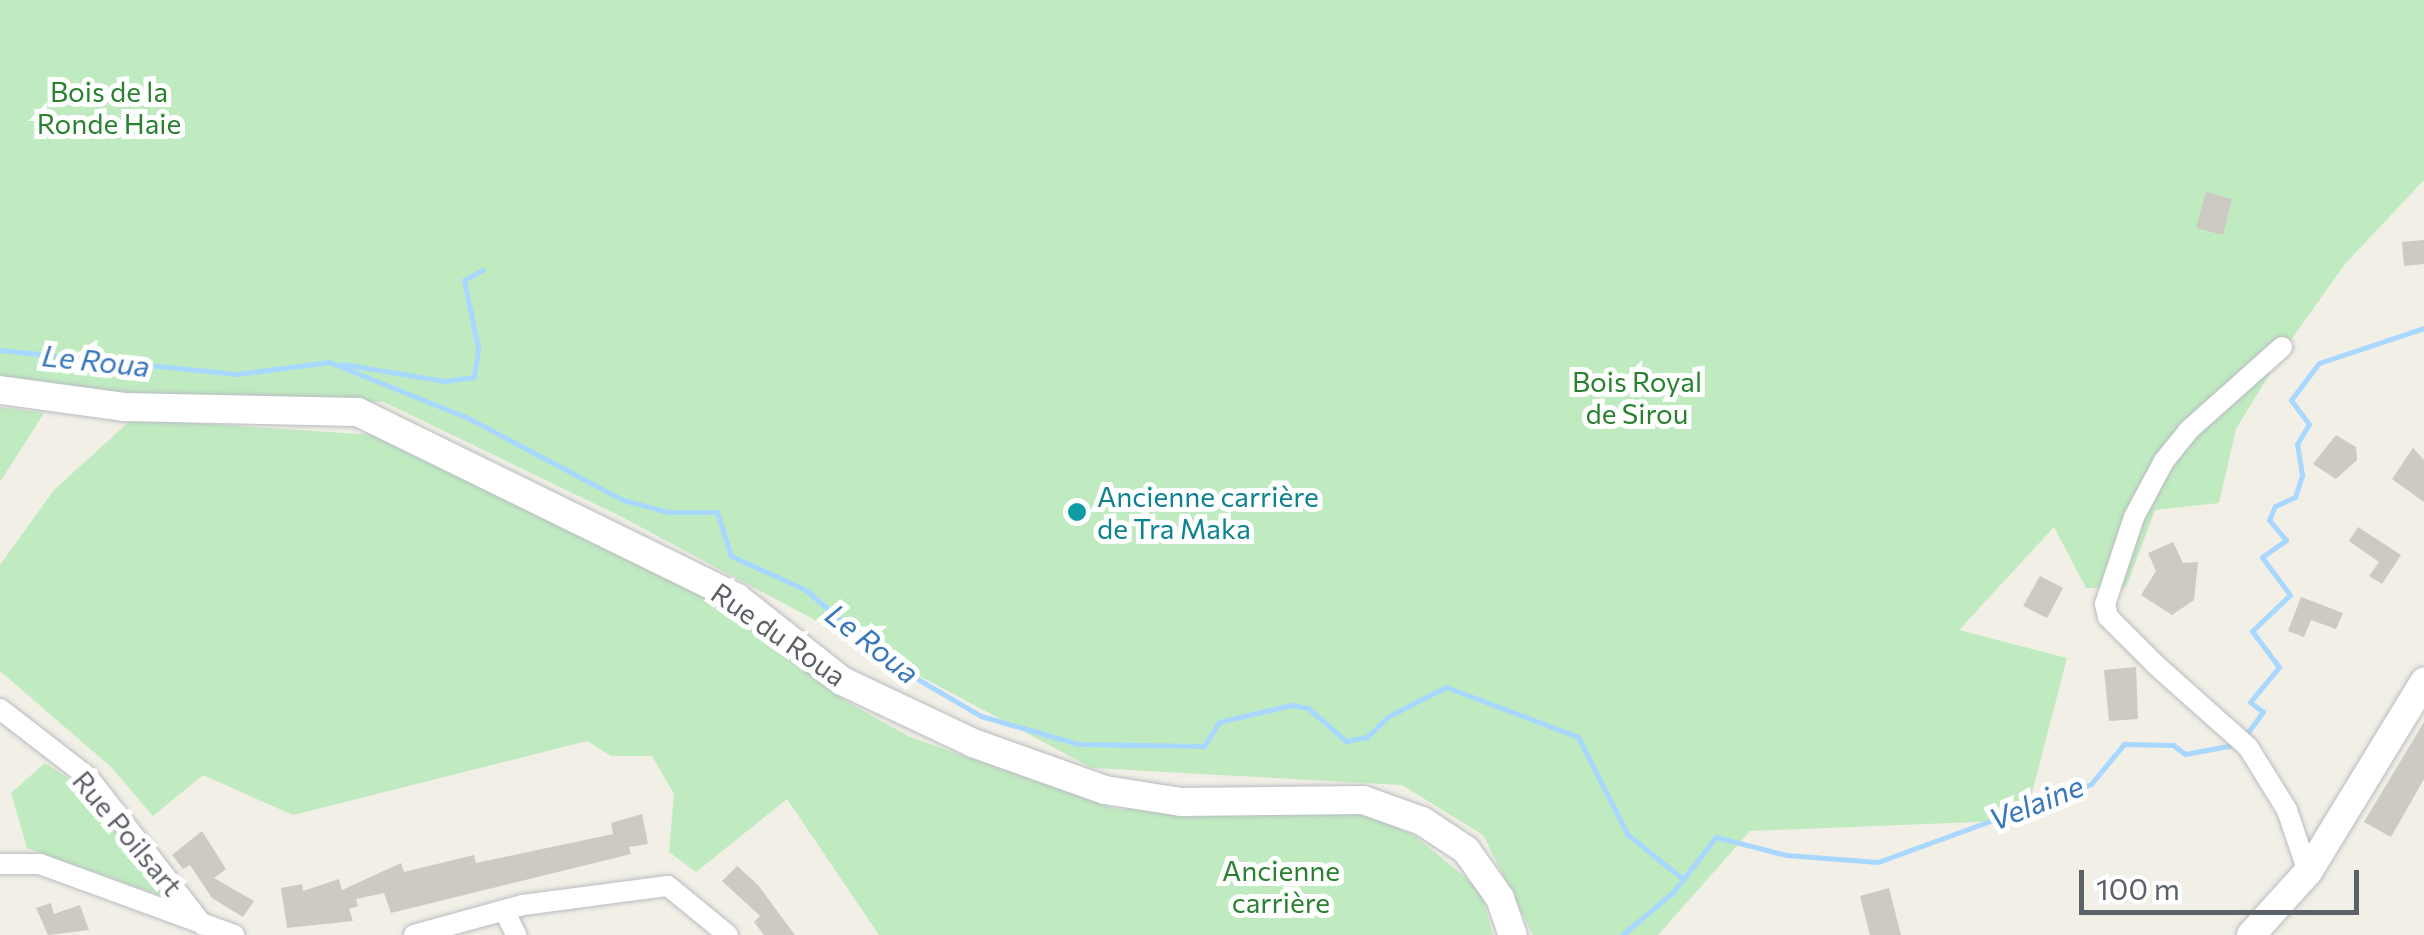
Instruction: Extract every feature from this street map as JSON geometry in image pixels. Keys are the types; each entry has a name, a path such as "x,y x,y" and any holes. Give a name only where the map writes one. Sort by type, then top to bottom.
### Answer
{"street":[{"path":"2282,347 2188,430 2164,461 2134,517 2105,604 2108,616 2157,666 2243,742 2287,810 2308,872"},
{"name":"Rue du Roua","path":"0,390 124,407 358,412 737,598 842,681 973,743 1106,790 1182,802 1363,800 1422,821 1466,850 1500,898 1512,935"},
{"path":"2251,935 2308,872 2424,682"},
{"name":"Rue Poilsart","path":"0,709 88,777 203,925"},
{"path":"0,864 40,864 234,935"},
{"path":"414,935 504,910 668,886 728,935"},
{"path":"504,910 516,935"}],"green space":[{"name":"Bois Royal de Sirou","path":"0,0 2424,0 2424,180 2345,264 2286,347 2236,429 2219,503 2155,510 2126,587 2086,588 2054,527 1959,630 2067,658 2025,820 1750,831 1658,935 1533,935 1483,835 1402,785 1092,768 620,516 384,402 122,394 0,378"},
{"path":"0,407 44,413 0,482"},
{"name":"Ancienne carrière","path":"132,419 373,435 723,604 842,699 910,737 1116,809 1370,814 1416,837 1465,877 1481,893 1493,935 879,935 787,799 696,872 669,852 674,794 652,756 611,756 587,741 293,815 203,775 153,816 111,767 0,671 0,565 54,490"},
{"path":"45,763 86,790 168,898 27,848 11,793"}],"building":[{"path":"2206,192 2232,199 2223,235 2196,228"},
{"path":"2424,240 2424,264 2404,266 2402,242"},
{"path":"2336,435 2356,447 2357,460 2336,479 2313,464"},
{"path":"2413,448 2424,460 2424,502 2392,479"},
{"path":"2358,527 2401,555 2382,584 2369,576 2379,562 2349,541"},
{"path":"2173,542 2183,563 2198,562 2194,600 2172,615 2141,595 2156,571 2148,553"},
{"path":"2040,576 2063,588 2047,618 2023,606"},
{"path":"2301,597 2343,613 2336,629 2311,620 2304,637 2288,631"},
{"path":"2136,667 2138,719 2109,721 2104,670"},
{"path":"2424,722 2424,779 2391,837 2364,822"},
{"path":"642,814 648,844 629,847 631,854 391,913 384,893 356,899 358,906 349,909 353,921 287,928 281,888 302,884 303,891 339,879 342,890 401,863 404,872 474,855 476,863 613,834 611,823"},
{"path":"202,831 226,869 214,878 254,901 243,917 212,898 190,865 183,869 172,855"},
{"path":"737,866 758,885 795,935 764,935 754,922 760,916 722,881"},
{"path":"1889,888 1901,935 1870,935 1860,896"},
{"path":"51,903 54,914 80,905 89,930 48,935 36,908"}],"waterway":[{"path":"342,364 445,381 474,377 478,348 464,280 483,270"},
{"name":"Velaine","path":"2246,735 2263,712 2250,702 2279,667 2252,631 2290,595 2262,557 2286,540 2269,520 2275,506 2295,497 2302,475 2297,444 2309,424 2291,400 2319,363 2424,328"},
{"name":"Le Roua","path":"0,350 237,374 329,362 468,418 623,500 668,512 717,512 731,556 806,590 890,663 981,716 1078,744 1204,746 1219,722 1291,705 1308,708 1346,741 1367,737 1389,716 1446,687 1578,737 1628,835 1683,879"},
{"name":"Velaine","path":"1622,935 1673,892 1716,837 1786,855 1878,862 2091,784 2124,744 2173,745 2185,754 2239,744"}],"place":[{"name":"Ancienne carrière de Tra Maka","path":"1077,512"}],"park label":[{"name":"Bois de la Ronde Haie","path":"109,107"}]}
